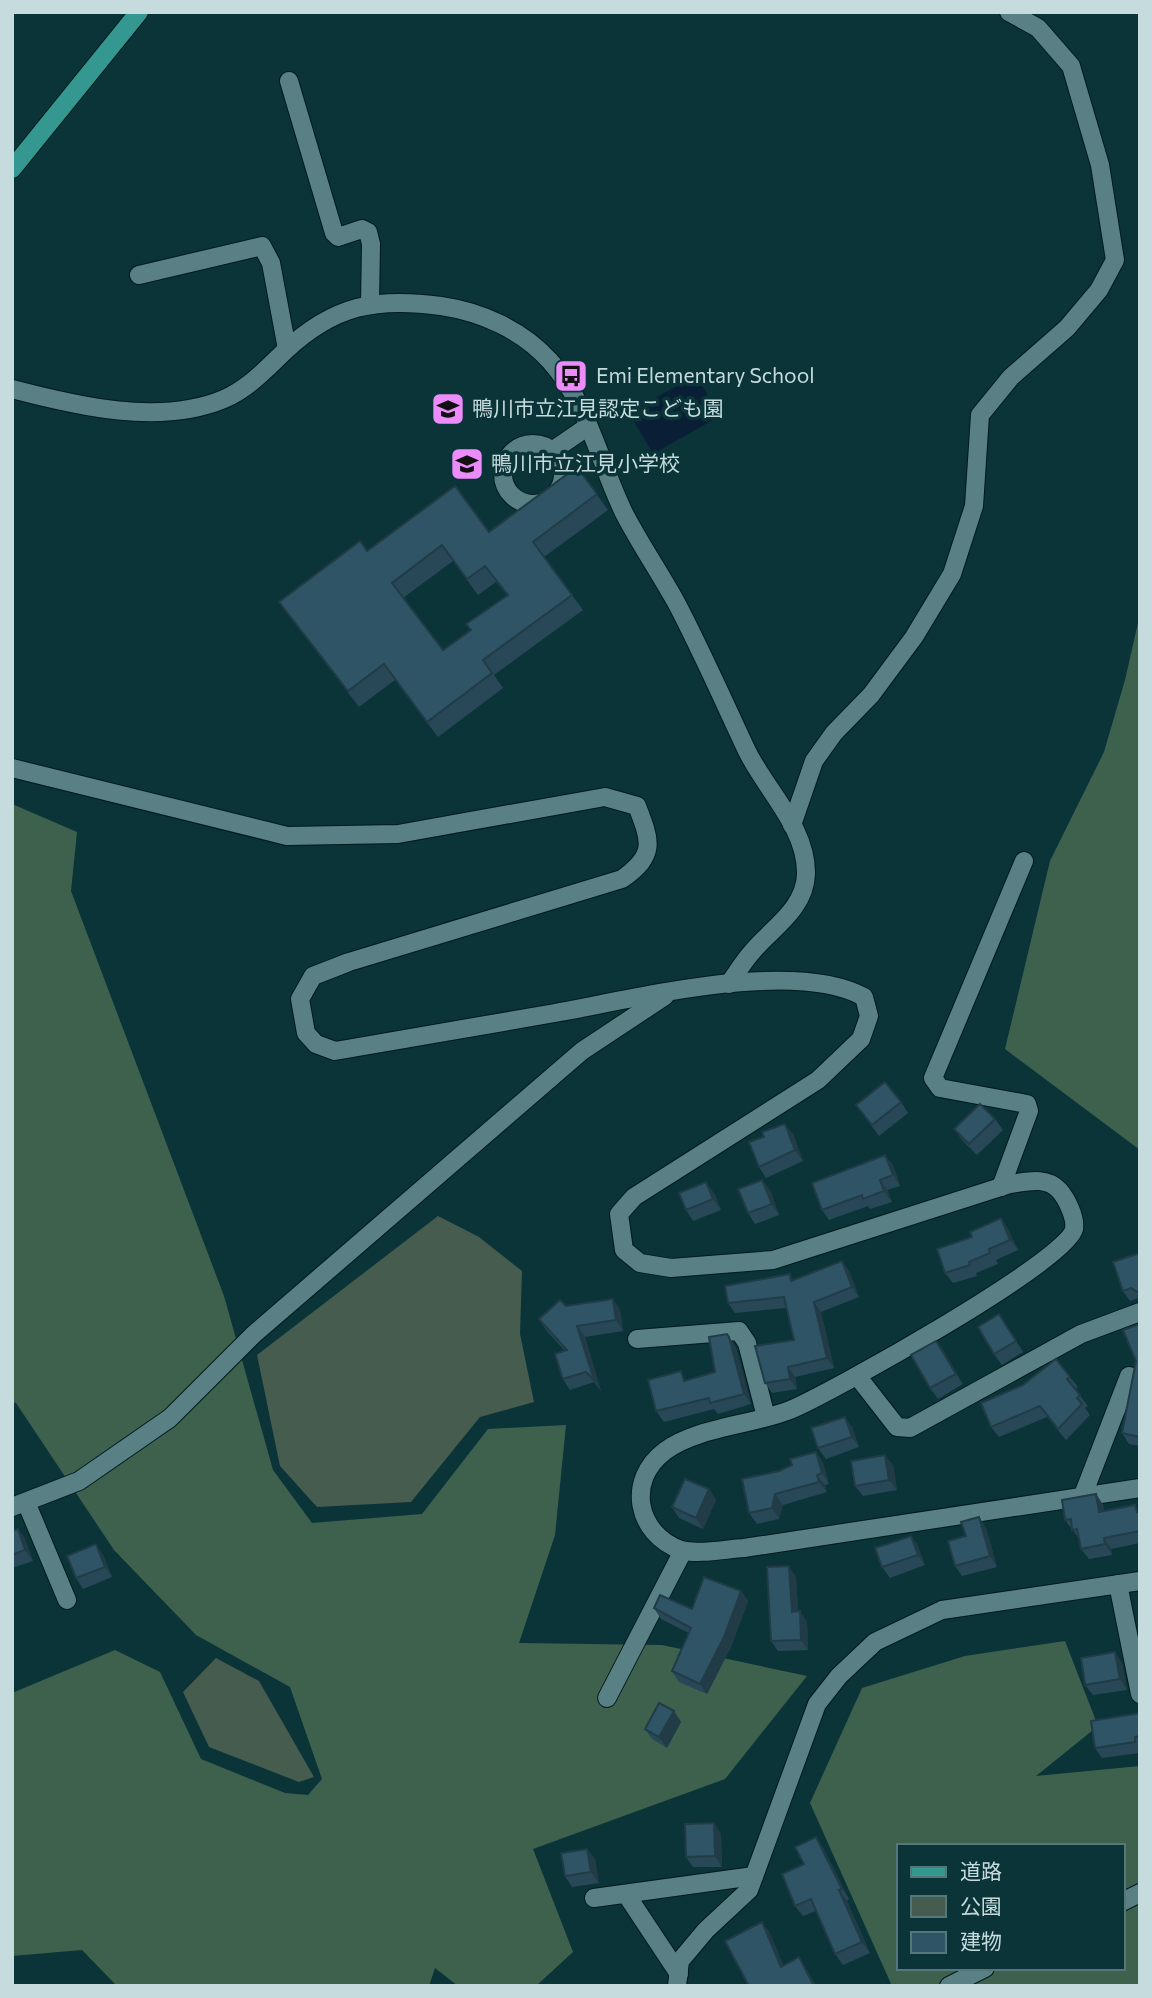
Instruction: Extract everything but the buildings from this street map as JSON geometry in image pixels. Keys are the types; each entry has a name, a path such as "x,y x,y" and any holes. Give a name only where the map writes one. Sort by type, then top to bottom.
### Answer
{"main road":[{"path":"12,169 139,12"}],"street":[{"path":"792,825 814,761 834,733 870,695 914,637 953,574 974,506 980,415 1011,377 1067,328 1099,290 1115,260 1100,164 1071,66 1038,28 1009,12"},
{"path":"289,81 334,233 338,237 362,229 368,232 371,244 370,304"},
{"path":"139,275 262,246 271,263 287,349"},
{"path":"12,389 84,405 177,412 199,408 242,390 287,349 337,312 370,304 438,306 483,317 513,332 539,350 573,394 624,513 677,604 751,760 792,825 806,875 800,900 751,953 729,984"},
{"path":"552,452 587,427"},
{"path":"12,768 287,836 398,834 605,797 637,806 648,832 649,849 640,866 622,879 349,962 313,976 300,999 306,1033 316,1044 335,1051 729,984 800,981 844,986 864,997 869,1016 861,1039 818,1080 634,1197 619,1214 624,1250 640,1263 671,1268 773,1260 1001,1187 1041,1180 1059,1189 1071,1211 1074,1230 1064,1245 1004,1288 858,1377 789,1410 684,1441 665,1451 647,1469 639,1494 643,1519 661,1539 683,1551 744,1548 1140,1488"},
{"path":"1001,1187 1029,1111 1027,1104 940,1088 933,1078 1024,861"},
{"path":"67,1600 19,1504 79,1481 170,1418 253,1335 572,1060 671,992"},
{"path":"858,1377 897,1427 910,1428 1081,1334 1140,1312"},
{"path":"637,1339 739,1331 747,1343 766,1417"},
{"path":"1083,1495 1129,1376"},
{"path":"607,1698 683,1551"},
{"path":"678,1980 680,1961 706,1930 749,1890 817,1704 839,1676 875,1642 942,1611 1140,1581"},
{"path":"1118,1584 1140,1694"},
{"path":"594,1898 754,1876"},
{"path":"626,1894 678,1980"},
{"path":"1124,1901 1140,1894"},
{"path":"949,1986 981,1970"}],"green space":[{"path":"1140,614 1140,1150 1005,1049 1050,861 1104,752 1125,680"},
{"path":"12,804 77,832 71,891 224,1296 273,1470 312,1523 422,1514 488,1429 566,1425 555,1535 519,1643 662,1645 807,1676 725,1779 533,1849 573,1952 536,1986 458,1986 435,1968 429,1986 117,1986 82,1950 12,1956 12,1693 115,1650 160,1672 201,1759 285,1793 308,1795 322,1779 290,1687 196,1635 114,1550 16,1403 12,1402"},
{"path":"438,1216 479,1237 522,1271 520,1334 534,1402 480,1417 411,1502 317,1507 280,1466 257,1355"},
{"path":"1065,1641 1098,1726 1036,1776 1140,1766 1140,1986 892,1986 810,1803 862,1688 965,1656"},
{"path":"216,1658 259,1681 314,1777 299,1782 209,1747 183,1692"}],"water":[{"path":"696,375 720,416 653,454 629,413"}],"place":[{"name":"Emi Elementary School","path":"571,376"},
{"name":"鴨川市立江見認定こども園","path":"448,409"},
{"name":"鴨川市立江見小学校","path":"467,464"}]}
